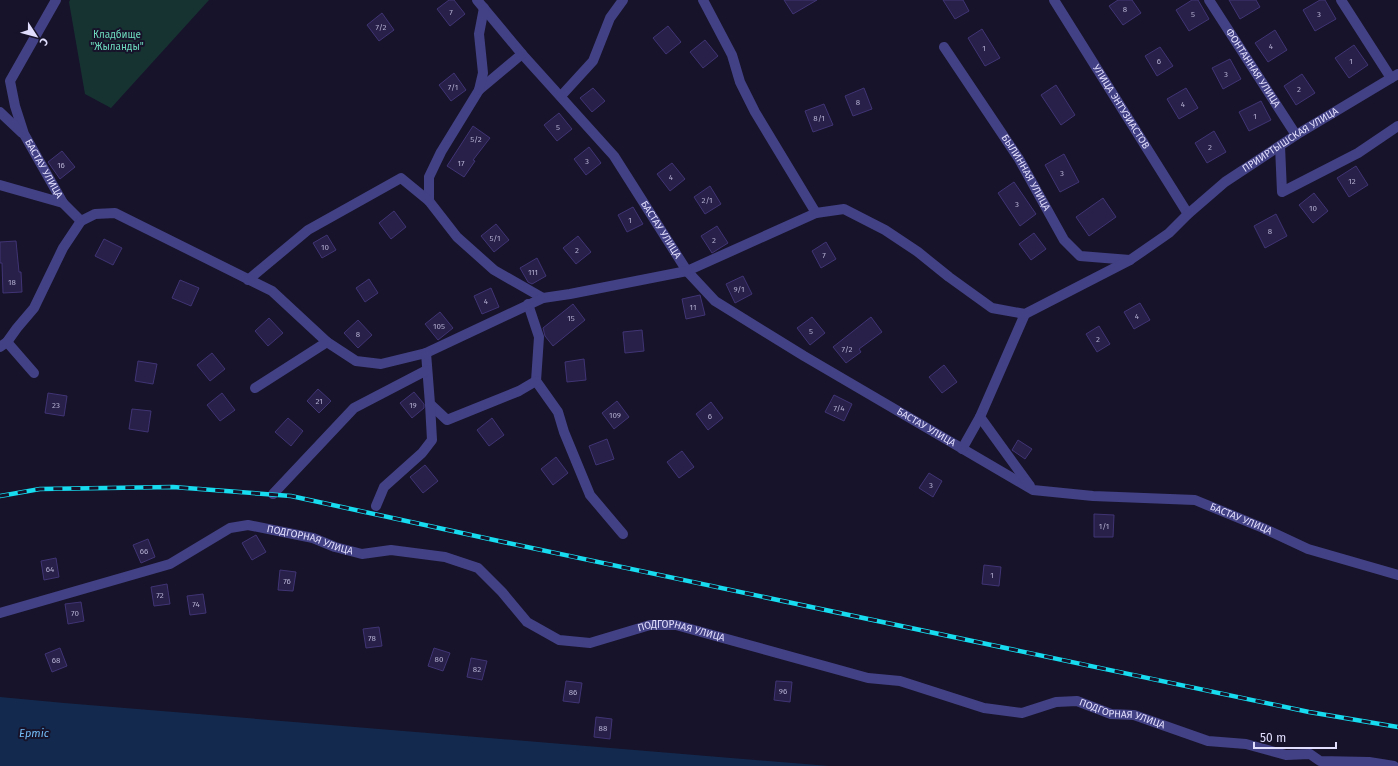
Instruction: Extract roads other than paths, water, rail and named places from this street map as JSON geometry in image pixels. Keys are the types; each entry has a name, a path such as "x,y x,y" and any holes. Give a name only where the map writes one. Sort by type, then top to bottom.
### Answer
{"street":[{"name":"БАСТАУ УЛИЦА","path":"56,0 10,81 14,106 24,134 63,203 81,222"},
{"path":"561,96 593,61 610,18 623,0"},
{"path":"703,0 732,55 740,82 755,112 816,213"},
{"name":"УЛИЦА ЭНТУЗИАСТОВ","path":"1054,0 1188,214"},
{"name":"ФОНТАННАЯ УЛИЦА","path":"1209,0 1296,135"},
{"path":"1342,0 1395,76"},
{"name":"БАСТАУ УЛИЦА","path":"480,4 522,54 614,156 686,272 715,301 811,360 1032,490 1093,496 1195,500 1263,528 1308,549 1398,575"},
{"path":"479,90 482,73 479,34 480,4"},
{"name":"БЫЛИННАЯ УЛИЦА","path":"944,47 1019,159 1064,240 1080,256 1130,260"},
{"path":"429,201 429,177 441,152 479,90 522,54"},
{"name":"ПРИИРТЫШСКАЯ УЛИЦА","path":"1026,314 1130,260 1169,233 1188,214 1225,182 1296,135 1395,76"},
{"name":"БАСТАУ УЛИЦА","path":"0,112 24,134"},
{"path":"1280,146 1282,192 1358,153 1398,126"},
{"path":"248,280 308,230 401,178 429,201 456,237 494,270 543,298"},
{"path":"0,185 63,203"},
{"path":"34,374 4,345 34,308 63,248 81,222 96,214 115,213 272,291 327,342 356,361 381,364 426,353 543,298 686,272 816,213 844,209 885,230 918,252 992,308 1026,314 980,417 962,449"},
{"path":"528,304 539,337 536,381 558,412 564,432 590,495 623,534"},
{"path":"255,388 327,342"},
{"path":"376,506 384,487 422,453 432,440 426,353"},
{"path":"273,494 354,408 427,370"},
{"path":"430,404 447,420 519,391 536,381"},
{"path":"980,417 1032,490"},
{"name":"ПОДГОРНАЯ УЛИЦА","path":"0,613 170,564 230,528 248,525 313,538 362,554 391,550 445,558 478,568 502,592 527,622 559,640 590,642 650,625 676,625 868,678 900,681 984,708 1022,713 1056,702 1077,701 1111,714 1134,715 1208,741 1246,744 1286,755 1310,754 1320,761 1369,762 1394,766"}],"water":[{"name":"Ертіс","path":"0,697 64,703 829,766 0,766"}],"railway":[{"path":"0,496 40,489 173,487 291,496 1309,712 1398,727"}],"park label":[{"name":"Кладбище \"Жыланды\"","path":"117,40"}]}
